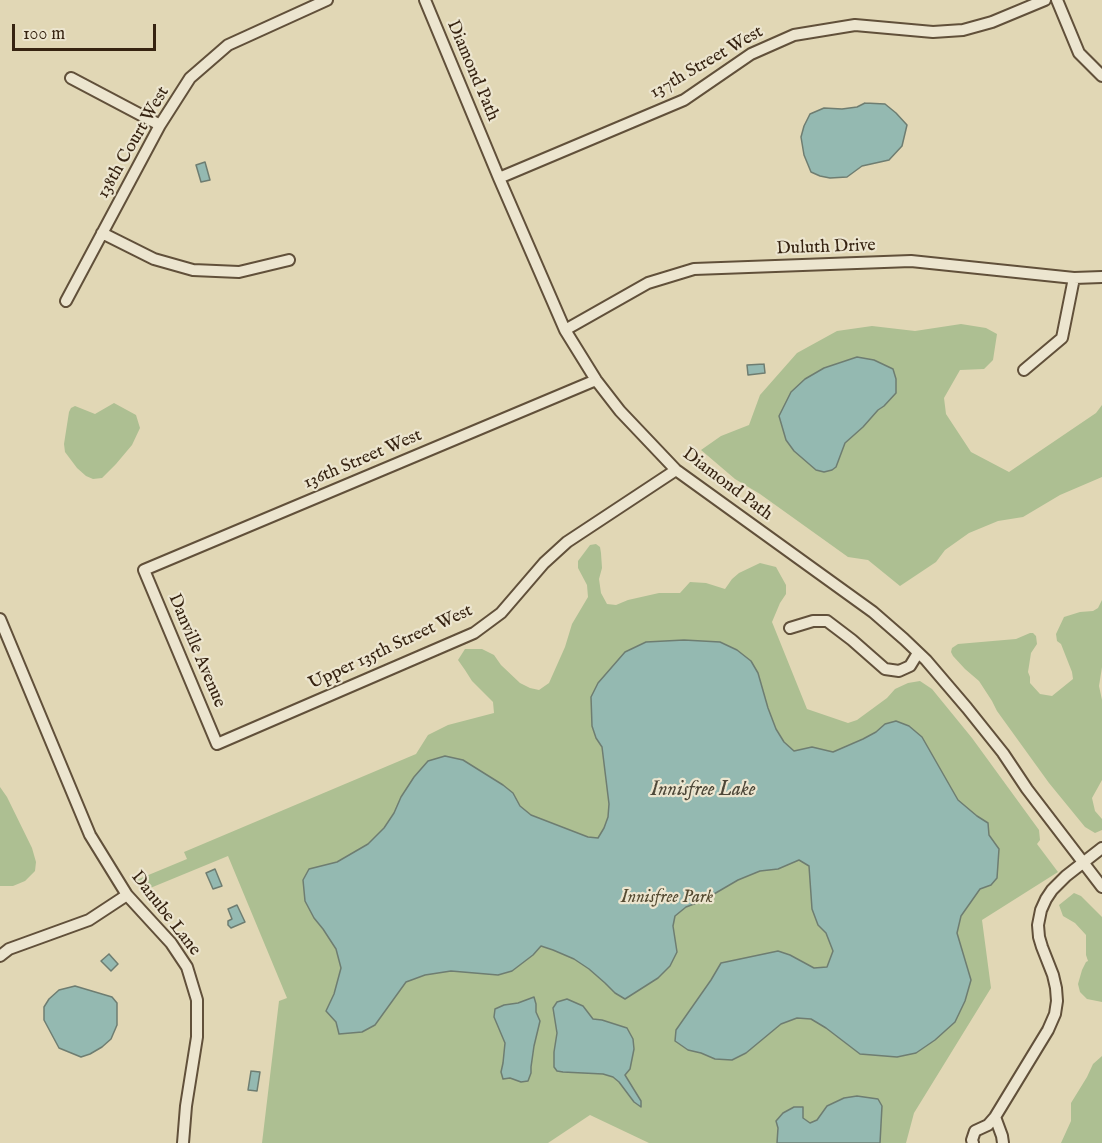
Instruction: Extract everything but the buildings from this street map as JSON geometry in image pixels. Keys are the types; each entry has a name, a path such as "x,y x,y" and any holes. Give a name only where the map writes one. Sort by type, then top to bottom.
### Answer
{"street":[{"name":"138th Court West","path":"66,301 160,125 190,78 228,45 327,0"},
{"name":"Diamond Path","path":"425,0 565,330 596,380 620,411 676,470 873,612 934,669 1003,753 1027,789 1102,887"},
{"name":"137th Street West","path":"499,178 684,100 751,54 794,35 855,25 933,32 963,30 992,22 1045,0"},
{"path":"1057,0 1079,53 1102,75"},
{"path":"71,78 160,125"},
{"path":"102,233 154,259 194,270 239,272 288,260"},
{"name":"Duluth Drive","path":"565,330 648,283 694,269 911,261 1074,278 1102,277"},
{"path":"1024,370 1062,338 1074,278"},
{"name":"136th Street West","path":"144,570 596,380"},
{"name":"Upper 135th Street West","path":"217,744 474,633 501,612 544,563 567,542 676,470"},
{"name":"Danville Avenue","path":"144,570 217,744"},
{"name":"Danube Lane","path":"0,619 90,835 127,895 171,943 187,967 197,1000 197,1037 183,1143"},
{"path":"790,628 813,621 827,621 885,669 899,671 910,666 918,653"},
{"path":"973,1143 975,1131 988,1125 995,1117 1048,1030 1055,1014 1056,988 1039,937 1038,925 1041,910 1052,890 1102,848"},
{"path":"0,956 9,949 89,920 127,895"},
{"path":"995,1117 1003,1143"}],"green space":[{"path":"961,324 986,328 997,334 993,360 984,369 960,370 944,398 946,414 971,452 1009,472 1096,413 1102,405 1102,477 1060,495 1023,517 998,521 969,533 945,550 936,562 900,586 868,560 848,557 760,494 735,479 701,450 721,436 749,425 760,395 797,353 837,331 872,326 915,331"},
{"path":"114,403 136,415 140,428 132,445 116,464 102,478 93,479 77,468 65,452 69,412 75,406 95,414"},
{"name":"Innisfree Park","path":"596,544 600,547 601,553 602,568 599,579 601,593 607,604 616,605 659,593 680,593 690,582 706,583 725,589 739,573 760,563 776,567 786,585 786,594 772,622 807,709 848,723 857,720 887,698 895,689 920,681 932,689 972,738 1039,830 1040,840 1037,844 1058,872 982,920 991,988 914,1113 906,1143 649,1143 590,1115 548,1143 262,1143 279,1001 287,998 228,856 143,891 134,881 187,859 184,852 416,754 428,735 448,725 494,713 493,702 472,681 458,660 465,649 482,649 494,655 520,683 530,688 539,690 549,683 565,647 572,624 588,597 587,585 578,568 578,561 590,545"},
{"path":"1102,600 1102,667 1099,686 1102,700 1102,780 1092,798 1095,811 1102,819 1102,830 1095,833 1085,827 1049,783 997,711 979,681 951,652 952,648 958,644 1016,639 1033,633 1037,644 1031,653 1028,672 1030,683 1040,694 1052,696 1073,679 1061,644 1057,641 1056,634 1064,617 1093,611 1098,608"},
{"path":"0,787 32,848 36,862 35,871 25,881 13,886 0,886"},
{"path":"1074,893 1081,896 1102,917 1102,1002 1087,999 1080,992 1078,984 1082,970 1088,961 1086,935 1075,923 1063,916 1059,905"},
{"path":"1102,1056 1102,1143 1061,1143 1071,1121 1071,1103 1093,1064"}],"water":[{"path":"865,103 885,104 907,125 902,146 889,160 862,166 847,177 830,178 811,172 804,155 801,137 810,114 824,108 842,109 857,107"},
{"path":"205,162 210,180 201,182 196,165"},
{"path":"857,357 874,360 893,369 896,393 845,443 836,467 824,472 816,470 794,451 786,440 779,416 791,392 805,379 824,368"},
{"path":"764,364 765,373 748,375 747,365"},
{"name":"Innisfree Lake","path":"684,640 720,642 737,650 751,661 758,673 776,729 784,742 794,751 812,747 833,752 876,732 885,724 896,721 909,726 922,737 958,800 988,823 989,835 999,849 997,878 991,885 980,889 961,916 957,933 971,980 965,1001 955,1022 916,1053 897,1057 860,1054 811,1019 797,1018 781,1024 746,1053 732,1060 715,1059 688,1050 675,1041 676,1030 721,963 778,951 814,968 827,967 833,951 812,909 809,866 799,860 778,869 760,871 738,880 702,901 686,907 675,916 673,926 677,952 670,966 658,978 625,999 574,959 541,946 512,971 498,975 451,971 425,975 406,982 375,1025 362,1032 339,1034 336,1022 326,1011 334,994 341,968 336,949 305,901 303,880 309,869 337,862 368,844 384,828 414,777 428,761 445,756 463,760 503,785 513,793 520,806 531,815 588,837 598,838 608,817 609,804 602,747 592,726 591,697 598,683 625,652 646,642"},
{"path":"215,869 222,886 213,889 206,873"},
{"path":"237,905 245,922 231,928 228,925 228,921 232,919 228,909"},
{"path":"109,954 118,964 111,971 101,961"},
{"path":"75,986 112,997 117,1003 117,1025 111,1039 102,1047 81,1057 59,1048 44,1020 44,1007 49,999 59,990"},
{"path":"534,997 540,1021 528,1081 503,1079 501,1072 505,1043 494,1017 495,1009"},
{"path":"567,999 583,1006 593,1019 627,1028 633,1039 634,1049 630,1069 625,1075 641,1101 641,1107 613,1077 603,1074 557,1071 554,1067 557,1033 553,1008 557,1002"},
{"path":"251,1071 260,1072 257,1091 248,1090"},
{"path":"857,1096 878,1099 882,1106 880,1143 777,1143 776,1121 783,1113 794,1107 803,1107 803,1118 810,1123 817,1120 827,1106 844,1098"}]}
